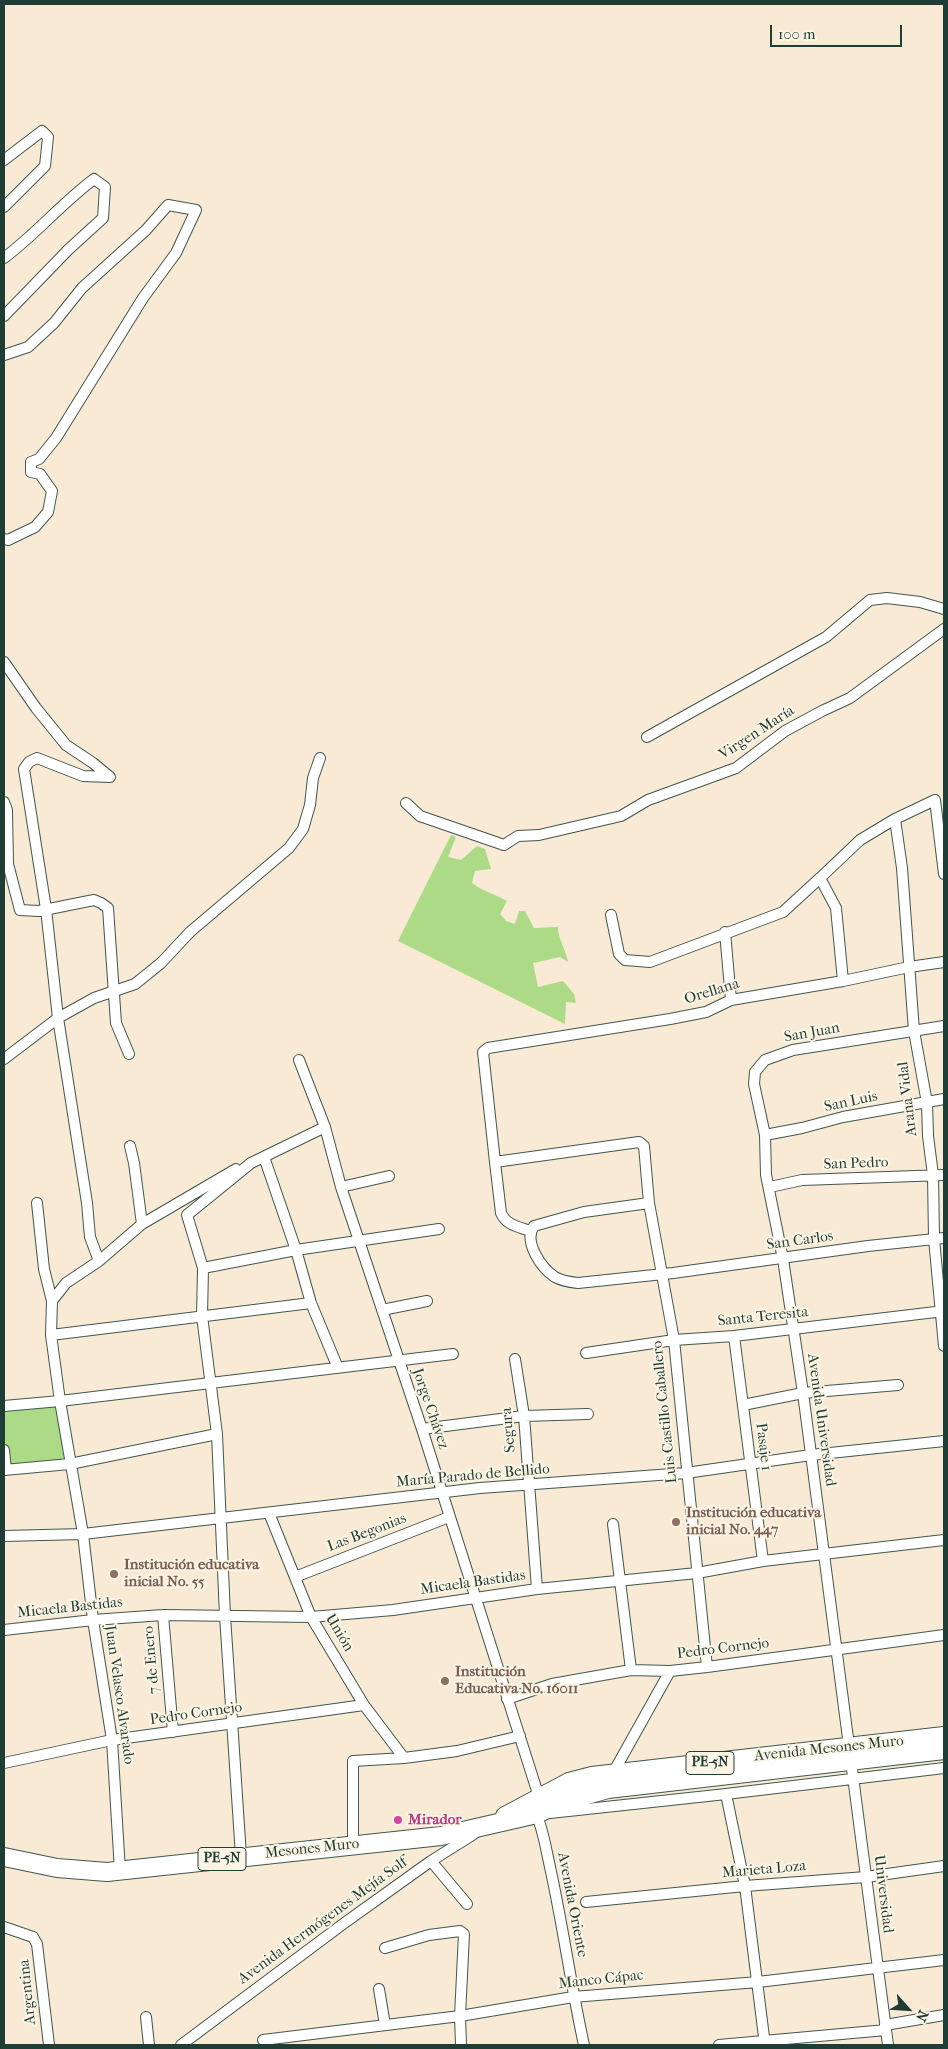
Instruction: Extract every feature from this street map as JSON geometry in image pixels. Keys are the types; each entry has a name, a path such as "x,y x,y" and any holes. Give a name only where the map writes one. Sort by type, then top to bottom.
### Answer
{"highway":[{"name":"Avenida Mesones Muro","path":"535,1804 569,1782 592,1776 613,1773 852,1762 944,1736"},
{"name":"PE-5N","path":"487,1827 535,1804 562,1802 608,1789 944,1750"},
{"name":"Mesones Muro","path":"4,1857 81,1871 107,1872 241,1856 442,1836 487,1827"}],"street":[{"path":"4,160 42,131 48,137 45,166 4,207"},
{"path":"4,258 28,240 77,192 94,179 105,187 103,218 69,249 4,316"},
{"path":"4,355 28,347 54,323 82,288 146,230 168,205 196,210 176,253 143,298 56,438 39,459 31,462 31,472 40,474 52,491 48,512 35,527 8,540 4,540"},
{"path":"647,737 826,637 870,600 887,598 920,602 944,609"},
{"name":"Virgen María","path":"406,803 420,816 504,845 518,836 539,835 621,816 648,800 736,768 785,732 850,698 944,629"},
{"path":"4,662 36,708 66,745 110,777 83,776 38,758 26,765 24,779 46,909 58,1018 88,1203 90,1237 99,1261"},
{"path":"4,1059 58,1018 94,998 135,984 161,963 190,932 289,848 303,830 310,805 313,778 320,758"},
{"path":"611,916 619,954 625,960 650,962 703,943 726,932 783,912 860,840 894,819 934,800 944,874"},
{"path":"4,802 7,810 8,864 20,910 46,909 94,900 108,908 116,1023 130,1054"},
{"name":"Arana Vidal","path":"894,819 902,868 914,1031 927,1102 928,1136 939,1238 944,1346"},
{"path":"820,878 836,908 843,981"},
{"path":"726,932 731,1000"},
{"name":"Orellana","path":"495,1162 483,1052 488,1048 670,1020 706,1012 731,1000 944,962"},
{"name":"San Juan","path":"765,1135 754,1084 754,1072 765,1060 793,1050 944,1026"},
{"name":"Jorge Chávez","path":"299,1060 325,1127 341,1187 422,1429 520,1736 535,1804"},
{"name":"San Luis","path":"765,1135 843,1117 944,1099"},
{"path":"52,1301 66,1283 99,1261 142,1224 226,1175 325,1127"},
{"name":"Avenida Universidad","path":"765,1135 766,1175 770,1187 783,1259 804,1393 852,1762"},
{"name":"Luis Castillo Caballero","path":"495,1162 639,1142 644,1146 649,1203 674,1340 707,1667"},
{"path":"130,1146 142,1224"},
{"path":"264,1157 296,1250 311,1303 338,1368"},
{"path":"495,1162 503,1219 509,1224 530,1231 534,1226 584,1212 649,1203"},
{"path":"241,1856 225,1616 217,1434 212,1382 202,1316 202,1268 187,1215 251,1163"},
{"name":"San Pedro","path":"770,1187 802,1180 944,1175"},
{"path":"341,1187 389,1176"},
{"name":"Juan Velasco Alvarado","path":"37,1203 44,1269 52,1301 51,1335 60,1401 83,1534 93,1620 112,1740 120,1871"},
{"path":"202,1268 296,1250 439,1229"},
{"name":"San Carlos","path":"530,1231 530,1238 541,1263 555,1276 567,1282 673,1273 939,1238"},
{"path":"382,1310 428,1301"},
{"path":"51,1335 311,1303"},
{"name":"Santa Teresita","path":"586,1353 674,1340 734,1336 943,1311"},
{"name":"Pasaje 1","path":"734,1336 763,1561"},
{"path":"4,1406 453,1354"},
{"name":"Segura","path":"515,1359 524,1416 537,1589"},
{"path":"743,1405 804,1393 898,1384"},
{"path":"422,1429 524,1416 588,1414"},
{"path":"4,1450 5,1470 70,1464 217,1434"},
{"name":"María Parado de Bellido","path":"4,1536 83,1534 442,1494 480,1488 529,1486 686,1473 811,1455 944,1440"},
{"name":"Unión","path":"270,1513 311,1617 364,1705 404,1758"},
{"name":"Las Begonias","path":"295,1577 450,1517"},
{"path":"613,1524 631,1670"},
{"name":"Micaela Bastidas","path":"4,1630 93,1620 163,1615 311,1617 392,1610 537,1589 697,1573 763,1561 944,1540"},
{"name":"7 de Enero","path":"163,1615 173,1732"},
{"name":"Pedro Cornejo","path":"507,1699 552,1684 631,1670 670,1671 707,1667 944,1635"},
{"path":"613,1773 670,1671"},
{"name":"Pedro Cornejo","path":"4,1762 112,1740 364,1705"},
{"path":"353,1844 353,1761 404,1758 457,1751 520,1736"},
{"path":"535,1804 726,1794 852,1762 944,1768"},
{"name":"Universidad","path":"852,1762 888,2045"},
{"path":"726,1794 745,1886 765,2043"},
{"name":"Avenida Oriente","path":"535,1804 558,1905 584,2045"},
{"name":"Avenida Hermógenes Mejía Solf","path":"181,2045 242,1998 431,1861 455,1844 487,1827"},
{"path":"431,1861 467,1904"},
{"name":"Marieta Loza","path":"586,1902 745,1886 866,1877 944,1866"},
{"name":"Argentina","path":"4,1927 33,1937 37,1944 49,2045"},
{"path":"385,1948 430,1935 460,1932 464,1934 460,2016 461,2045"},
{"name":"Manco Cápac","path":"262,2040 460,2016 574,1997 758,1982 944,1960"},
{"path":"379,1989 385,2025"},
{"path":"719,2045 765,2043 885,2028 944,2015"},
{"path":"146,2017 149,2045"}],"green space":[{"path":"451,835 456,837 448,857 461,860 477,846 485,849 491,869 475,871 472,883 507,901 500,914 506,921 515,924 519,911 525,911 534,928 558,927 559,936 568,962 560,957 533,963 538,987 563,981 574,994 576,1003 566,1002 565,1024 398,941"},
{"path":"60,1401 70,1464 6,1470 4,1406"}],"place":[{"name":"Institución educativa inicial No. 447","path":"676,1522"},
{"name":"Institución educativa inicial No. 55","path":"114,1574"},
{"name":"Institución Educativa No. 16011","path":"445,1681"},
{"name":"Mirador","path":"398,1820"}]}
